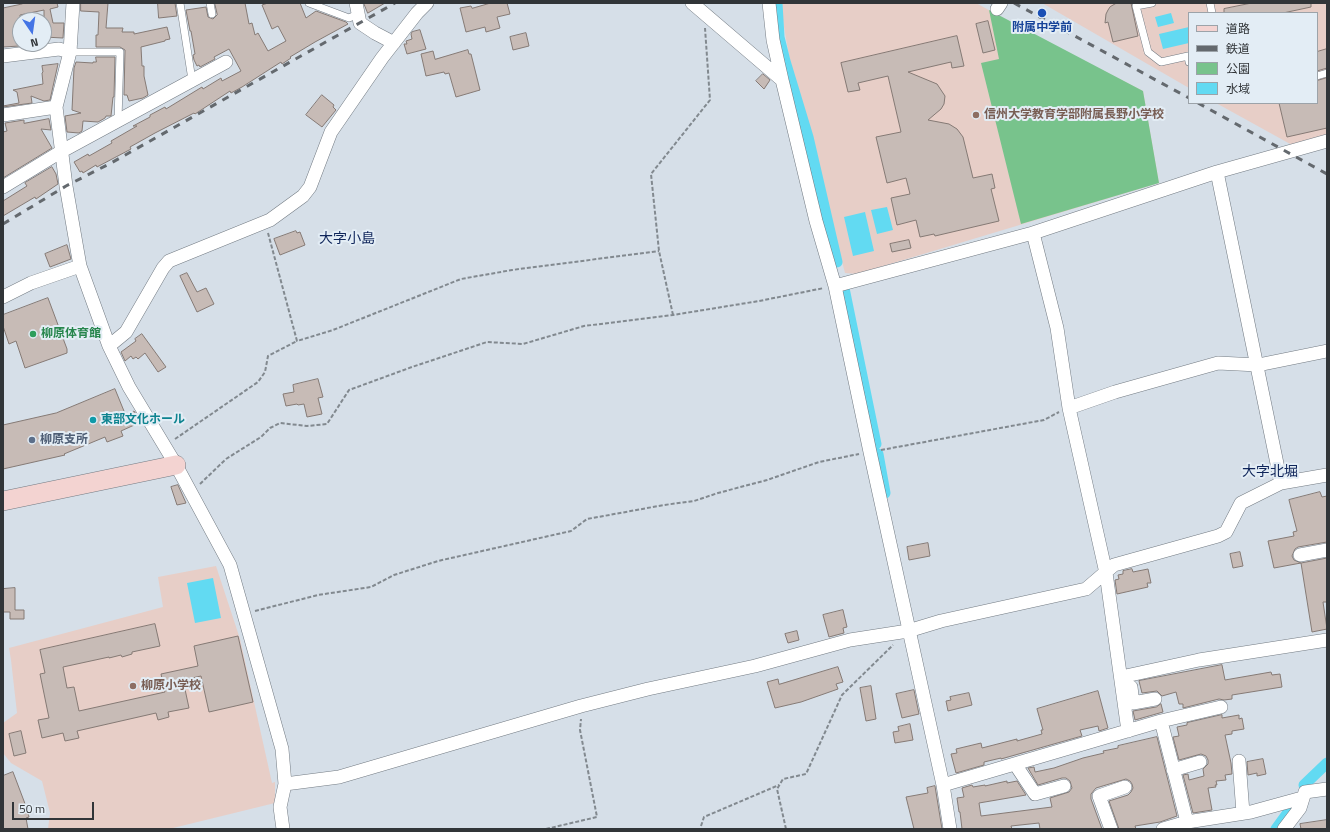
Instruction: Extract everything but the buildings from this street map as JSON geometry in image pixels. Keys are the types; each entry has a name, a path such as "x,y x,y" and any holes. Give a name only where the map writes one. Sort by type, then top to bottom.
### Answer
{"street":[{"path":"73,3 70,52 56,107 80,266 109,346 129,387 176,465 230,565 282,749 285,784 280,807 283,829"},
{"path":"109,346 126,332 163,268 170,261 270,220 290,207 303,196 310,187 331,132 382,58 417,13 427,3"},
{"path":"692,3 782,80"},
{"path":"769,3 773,40 816,221 835,286 943,785 950,829"},
{"path":"357,9 360,23 375,34 394,43"},
{"path":"3,56 60,49 70,52"},
{"path":"3,187 62,151 226,62"},
{"path":"3,115 56,107"},
{"path":"835,286 1033,232 1217,172 1327,141"},
{"path":"1217,172 1258,365 1281,484"},
{"path":"1033,232 1057,328 1069,408 1106,572 1125,676 1133,703 1155,699"},
{"path":"3,297 31,283 80,266"},
{"path":"1069,408 1114,392 1218,363 1258,365 1327,351"},
{"path":"3,500 176,465"},
{"path":"285,784 339,777 581,706 648,689 755,666 850,640 909,630 941,621 1086,589 1114,565 1218,536 1226,532 1241,503 1281,484 1327,475"},
{"path":"1300,555 1327,550"},
{"path":"1125,676 1199,660 1327,640"},
{"path":"1125,676 1128,731"},
{"path":"943,785 1161,721 1221,707"},
{"path":"1161,721 1187,822"},
{"path":"1238,761 1243,813"},
{"path":"1173,770 1200,762"},
{"path":"1015,764 1035,794 1064,786"},
{"path":"1111,829 1099,796 1125,787"},
{"path":"1284,829 1300,808 1305,792 1327,789"},
{"path":"1166,829 1187,822 1243,813 1302,798"}],"lane":[{"path":"180,3 192,80"},
{"path":"210,3 212,14"},
{"path":"309,3 349,18 357,9"},
{"path":"1152,3 1136,6 1148,52 1161,62 1188,56"},
{"path":"70,52 120,52 118,121"}],"path":[{"path":"674,315 659,252 651,174 710,100 703,13"},
{"path":"265,222 297,341"},
{"path":"165,446 258,382 265,372 268,356 297,341 333,330 461,279 512,270 659,252"},
{"path":"191,492 226,458 261,437 270,428 280,424 307,426 327,424 349,390 412,366 487,342 523,344 584,326 674,315 759,301 835,286"},
{"path":"243,613 318,595 371,588 394,575 438,561 571,531 587,519 694,501 767,480 819,462 1044,420 1069,408"},
{"path":"786,829 777,789 783,779 806,774 842,695 909,630"},
{"path":"546,829 597,817 580,730 581,706"},
{"path":"701,826 704,817 780,784"}],"shaded area":[{"name":"信州大学教育学部附属長野小学校","path":"780,3 976,3 1036,36 1143,91 1159,183 857,274 845,273 789,56"},
{"path":"1042,3 1327,3 1327,136 1292,145 1218,104 1318,104 1318,12 1188,12 1188,87"},
{"name":"柳原小学校","path":"216,566 240,639 272,783 275,782 275,803 169,829 48,829 50,813 42,781 11,763 3,753 3,723 17,713 9,648 163,607 158,577"}],"green space":[{"path":"989,10 1143,91 1159,183 1021,224 981,63 999,59"}],"water":[{"path":"1171,13 1174,23 1158,27 1155,17"},
{"path":"1188,27 1188,43 1163,49 1159,34"},
{"path":"887,207 893,230 877,234 871,210"},
{"path":"865,212 874,251 853,256 844,217"},
{"path":"213,578 221,618 195,623 187,583"}],"waterway":[{"path":"777,3 779,37 808,137 837,262"},
{"path":"844,288 876,444"},
{"path":"878,454 885,493"},
{"path":"1304,785 1327,763"},
{"path":"1276,829 1292,807"}],"railway":[{"path":"3,224 66,186 111,163 395,3"},
{"path":"1014,3 1188,97"},
{"path":"1200,104 1327,174"}],"place":[{"name":"附属中学前","path":"1042,13"},
{"name":"信州大学教育学部附属長野小学校","path":"976,115"},
{"name":"柳原体育館","path":"33,334"},
{"name":"東部文化ホール","path":"93,420"},
{"name":"柳原支所","path":"32,440"},
{"name":"柳原小学校","path":"133,686"}],"district":[{"name":"大字小島","path":"347,240"},
{"name":"大字北堀","path":"1270,473"}]}
